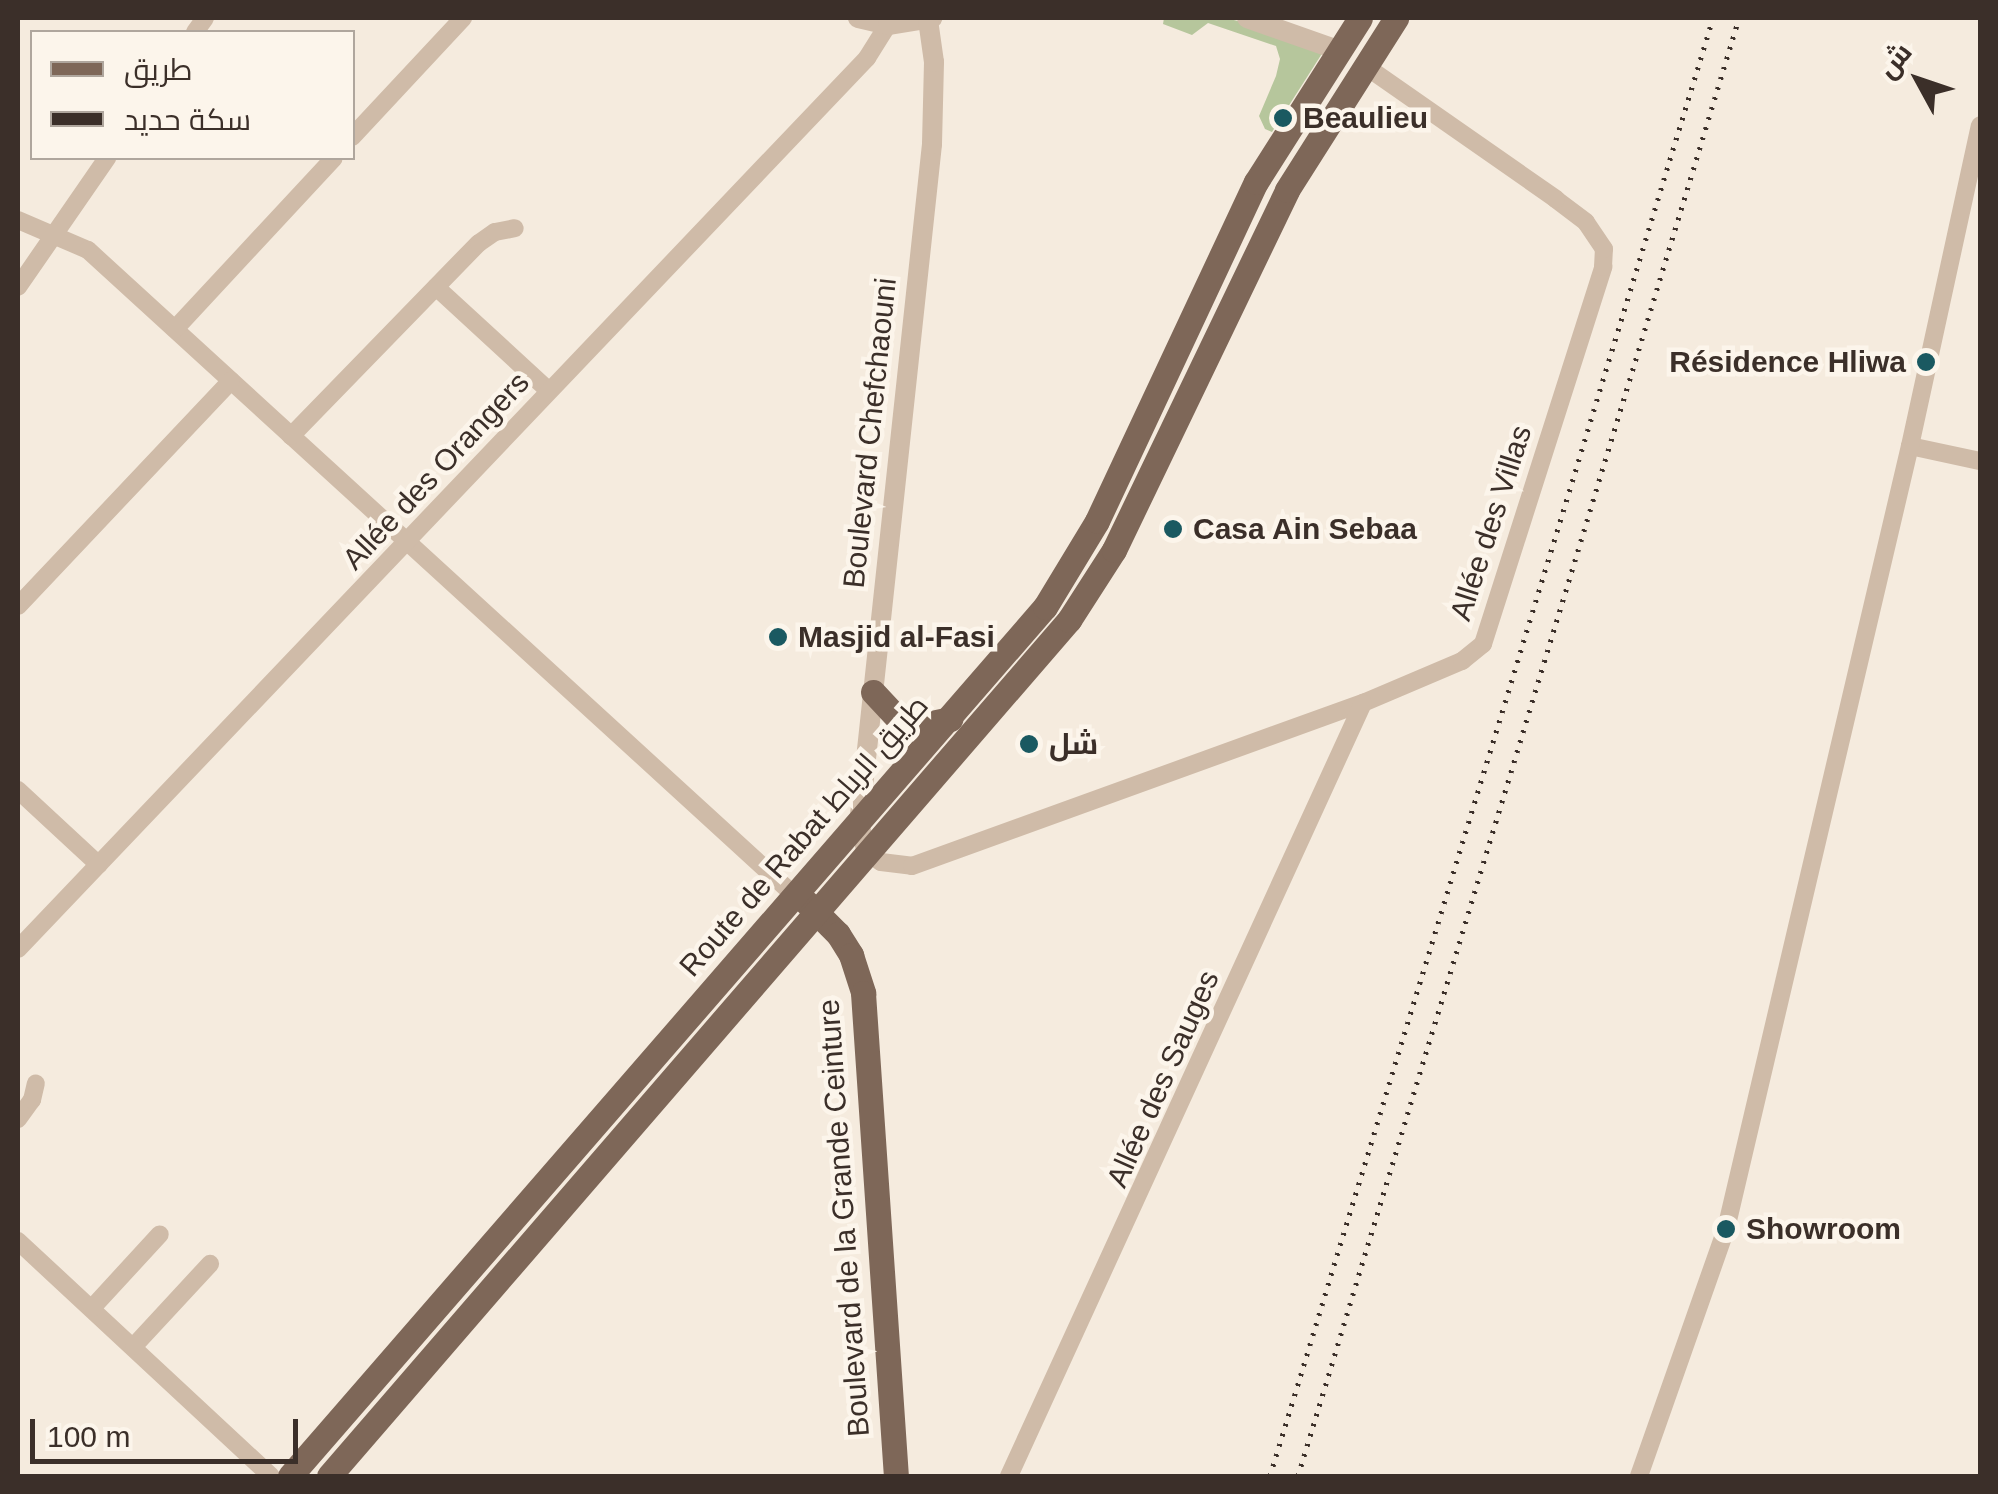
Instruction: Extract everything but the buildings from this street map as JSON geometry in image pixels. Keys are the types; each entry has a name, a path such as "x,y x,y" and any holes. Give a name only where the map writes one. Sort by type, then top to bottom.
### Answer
{"main road":[{"name":"Route de Rabat طريق الرباط","path":"330,1476 806,902 859,824 1067,574 1097,522 1256,182 1360,18"},
{"name":"Route de Rabat طريق الرباط","path":"290,1476 806,902 867,852 1038,656 1092,586 1114,550 1287,190 1396,18"},
{"path":"872,692 898,719 922,725 950,719"},
{"name":"Boulevard de la Grande Ceinture","path":"806,902 851,956 863,993 896,1476"}],"street":[{"path":"355,134 463,18"},
{"path":"858,18 888,25 930,19"},
{"path":"1248,18 1338,50"},
{"name":"Boulevard Chefchaouni","path":"867,852 859,824 932,144 934,62 930,19"},
{"name":"Allée des Orangers","path":"18,949 867,58 888,25"},
{"name":"Allée des Villas","path":"867,852 881,862 912,866 1363,703 1462,661 1490,632 1603,267 1604,249 1586,222 1556,199 1364,65"},
{"path":"1639,1476 1726,1230 1973,191 1980,126"},
{"path":"18,287 106,160"},
{"path":"175,330 332,160"},
{"path":"18,220 88,250 806,902"},
{"path":"291,436 488,236 514,228"},
{"path":"436,287 548,390"},
{"path":"18,606 232,381"},
{"path":"1910,446 1980,460"},
{"name":"Allée des Sauges","path":"1010,1476 1363,703"},
{"path":"18,790 99,865"},
{"path":"18,1119 32,1100 36,1083"},
{"path":"92,1308 160,1234"},
{"path":"18,1241 271,1476"},
{"path":"134,1346 210,1264"}],"green space":[{"path":"1164,18 1226,18 1296,36 1323,52 1272,132 1265,129 1259,116 1276,76 1280,59 1276,46 1208,23 1192,35 1163,24"}],"railway":[{"path":"1270,1476 1713,18"},
{"path":"1298,1476 1739,18"}],"place":[{"name":"Beaulieu","path":"1283,118"},
{"name":"Résidence Hliwa","path":"1926,362"},
{"name":"Casa Ain Sebaa","path":"1173,529"},
{"name":"Masjid al-Fasi","path":"778,637"},
{"name":"شل","path":"1029,744"},
{"name":"Showroom","path":"1726,1229"}]}
